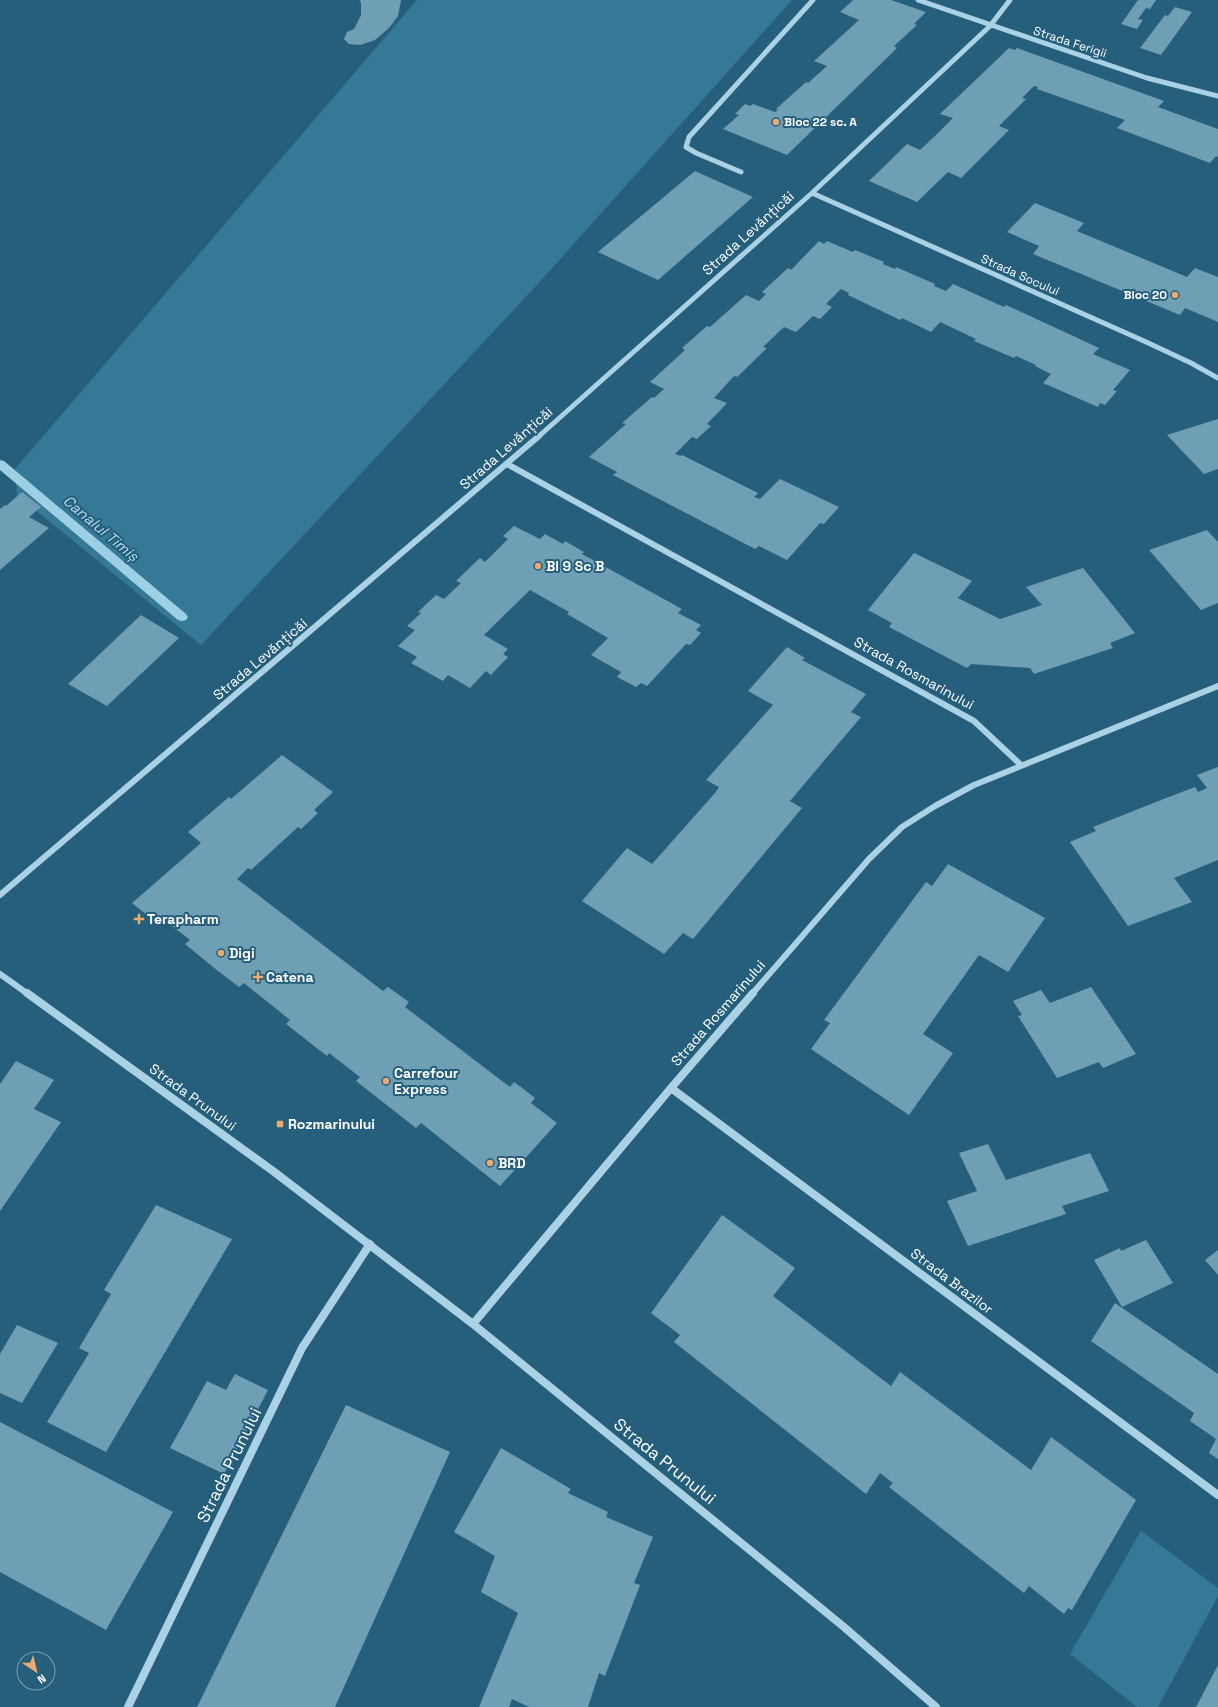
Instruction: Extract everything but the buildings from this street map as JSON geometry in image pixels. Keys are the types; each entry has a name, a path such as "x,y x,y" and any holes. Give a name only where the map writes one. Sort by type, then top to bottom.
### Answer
{"street":[{"path":"741,172 696,153 686,147 689,137 813,0"},
{"name":"Strada Ferigii","path":"918,0 990,26 1147,78 1218,96"},
{"name":"Strada Levănțicăi","path":"0,895 508,464 812,193 990,26 1010,0"},
{"name":"Strada Socului","path":"812,193 1191,363 1218,378"},
{"name":"Strada Rosmarinului","path":"508,464 974,721 1021,765"},
{"name":"Strada Rosmarinului","path":"473,1324 671,1088 869,859 902,828 935,806 974,785 1218,686"},
{"name":"Strada Prunului","path":"0,974 273,1171 473,1324 844,1627 936,1707"},
{"name":"Strada Brazilor","path":"671,1088 1218,1495"},
{"name":"Strada Prunului","path":"128,1707 302,1348 370,1244"}],"shaded area":[{"path":"417,0 792,0 536,286 201,645 17,495 15,469"},
{"path":"1141,1531 1218,1588 1218,1596 1158,1707 1137,1707 1070,1654"}],"waterway":[{"name":"Canalul Timiș","path":"0,464 182,617"}],"place":[{"name":"Bloc 22 sc. A","path":"776,122"},
{"name":"Bloc 20","path":"1175,295"},
{"name":"Bl 9 Sc B","path":"538,566"},
{"name":"Terapharm","path":"139,919"},
{"name":"Digi","path":"221,953"},
{"name":"Catena","path":"258,977"},
{"name":"Carrefour Express","path":"386,1081"},
{"name":"Rozmarinului","path":"280,1124"},
{"name":"BRD","path":"490,1163"}]}
